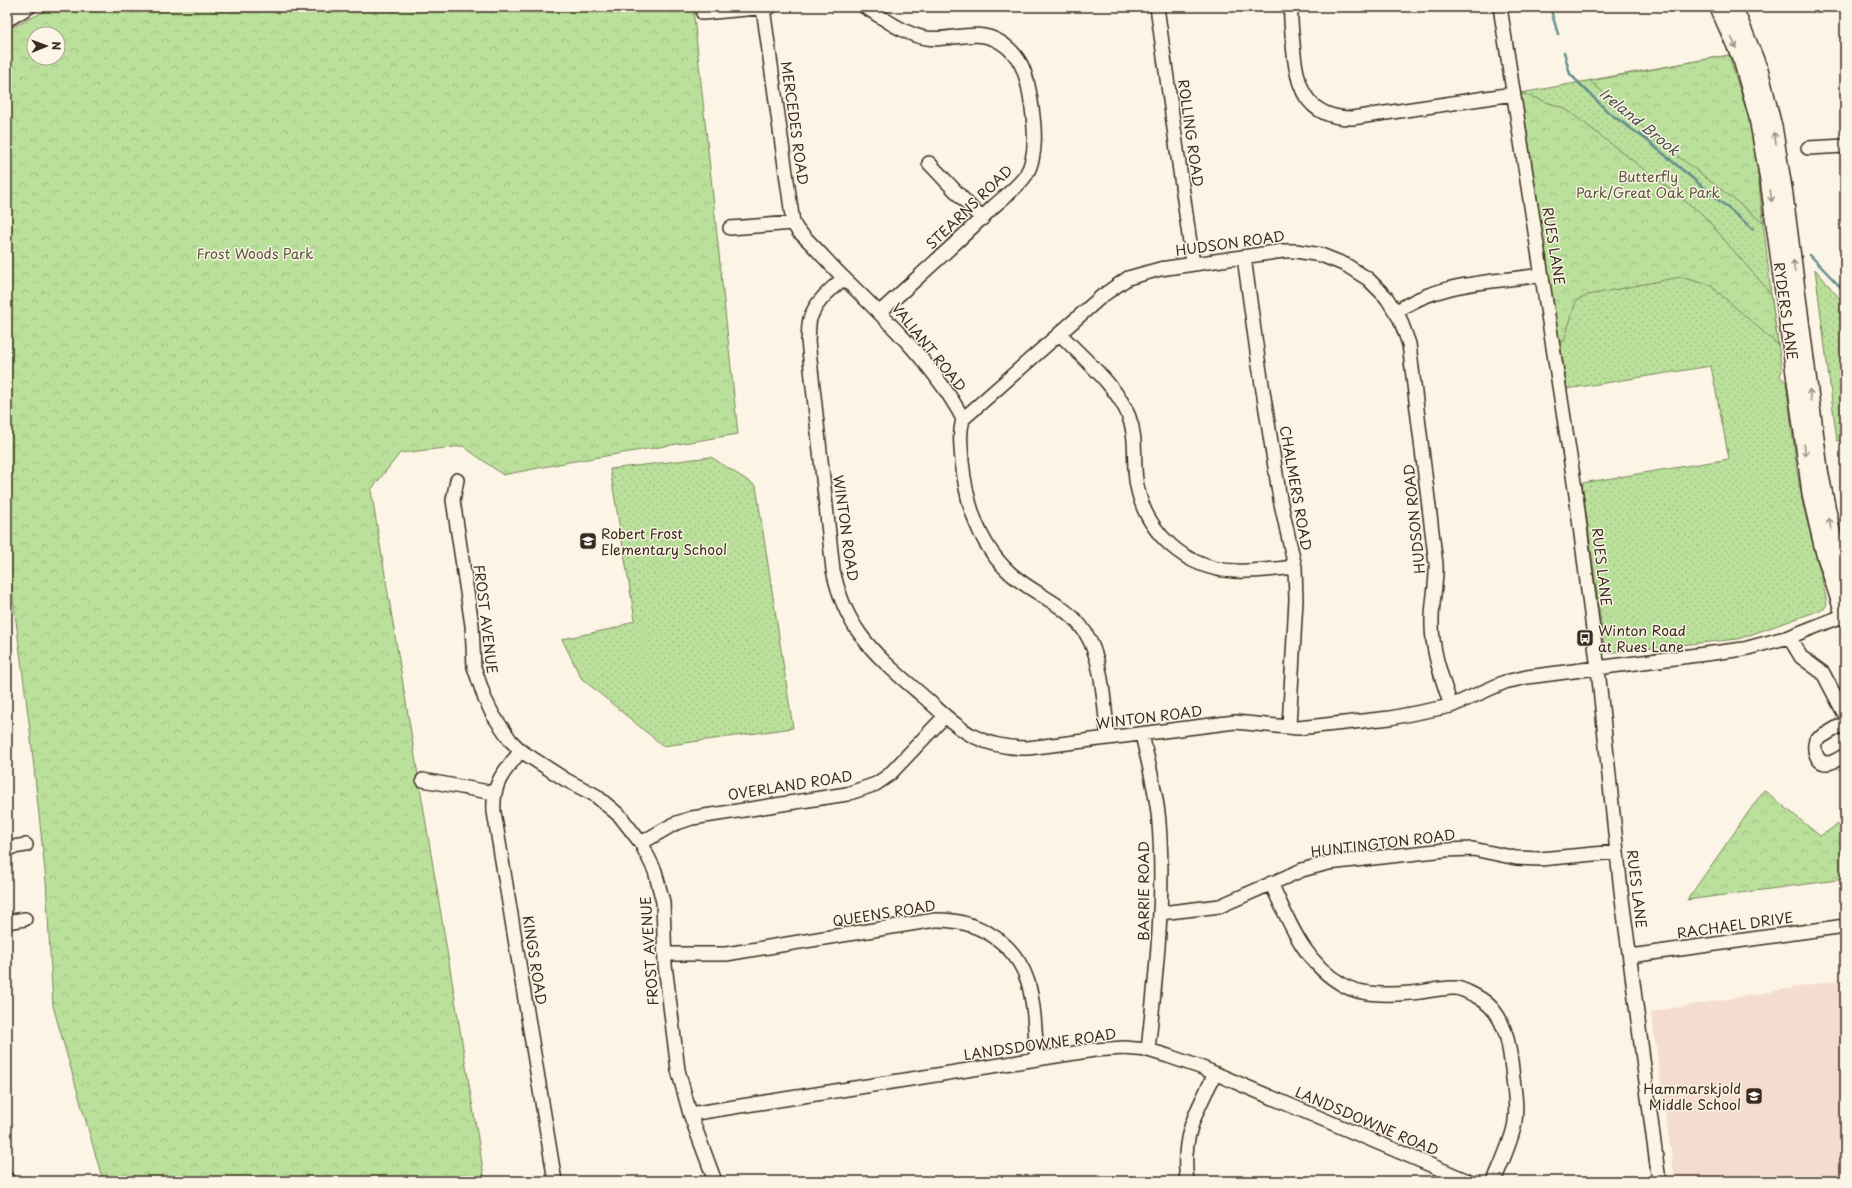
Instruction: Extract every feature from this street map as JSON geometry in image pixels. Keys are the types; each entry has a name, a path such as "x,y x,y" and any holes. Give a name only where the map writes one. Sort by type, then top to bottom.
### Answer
{"main road":[{"name":"RYDERS LANE","path":"1718,7 1742,61 1757,115 1769,183 1811,497 1824,552 1845,616"},
{"name":"RYDERS LANE","path":"1734,7 1760,71 1774,129 1784,191 1820,473 1833,538 1845,574"}],"street":[{"path":"7,20 30,7"},
{"name":"STEARNS ROAD","path":"865,7 880,11 920,37 933,38 977,34 988,37 1009,48 1024,68 1027,78 1034,128 1034,149 1026,175 982,219 880,312"},
{"name":"ROLLING ROAD","path":"1157,7 1193,264"},
{"path":"1291,7 1293,53 1297,76 1303,93 1309,101 1326,114 1341,118 1352,118 1513,94"},
{"name":"RUES LANE","path":"1500,7 1576,495 1598,669 1616,852 1660,1181"},
{"path":"702,13 767,8"},
{"name":"MERCEDES ROAD","path":"767,8 793,223"},
{"path":"1808,148 1845,146"},
{"path":"929,164 982,219"},
{"path":"730,228 793,223"},
{"name":"VALIANT ROAD","path":"793,223 844,278 880,312 945,388 963,419"},
{"name":"HUDSON ROAD","path":"963,419 1102,296 1128,278 1160,269 1283,251 1309,252 1334,259 1346,265 1368,279 1386,297 1396,312 1405,331 1412,357 1436,564 1437,578 1432,618 1433,638 1436,658 1451,706"},
{"name":"CHALMERS ROAD","path":"1244,256 1258,359 1280,499 1295,567 1296,600 1289,727"},
{"path":"1396,312 1415,299 1436,291 1542,275"},
{"name":"WINTON ROAD","path":"844,278 826,293 817,305 810,319 808,341 833,570 837,587 848,614 870,647 946,716 973,736 1006,747 1028,748 1234,722 1289,727 1318,727 1390,718 1451,706 1505,682 1527,677 1744,649 1789,637 1845,616"},
{"path":"1060,334 1114,391 1125,407 1134,434 1135,474 1139,495 1152,524 1166,541 1192,560 1223,570 1241,571 1295,567"},
{"path":"963,419 960,440 965,486 971,514 990,550 1009,572 1042,597 1067,611 1086,633 1097,659 1108,738"},
{"name":"FROST AVENUE","path":"457,480 453,500 472,625 474,667 485,700 493,715 511,741 521,752 566,780 595,795 620,816 641,842 655,871 660,886 665,923 665,954 670,1021 678,1070 690,1114 715,1181"},
{"path":"1789,637 1801,657 1823,673 1845,714"},
{"name":"OVERLAND ROAD","path":"641,842 674,824 692,818 847,794 863,790 876,784 889,775 946,716"},
{"path":"1845,723 1816,740 1814,749 1820,760 1825,763 1832,762 1845,755"},
{"name":"BARRIE ROAD","path":"1142,734 1159,822 1161,913 1148,1050"},
{"name":"KINGS ROAD","path":"521,752 503,773 494,792 495,818 555,1181"},
{"path":"423,780 494,792"},
{"path":"7,848 26,845"},
{"name":"HUNTINGTON ROAD","path":"1161,913 1220,906 1302,870 1328,863 1445,850 1473,850 1516,858 1540,860 1616,852"},
{"path":"1271,883 1295,934 1309,956 1324,972 1344,986 1365,992 1390,994 1457,988 1483,1000 1497,1013 1503,1023 1510,1049 1516,1106 1515,1123 1494,1181"},
{"path":"7,922 25,919"},
{"name":"QUEENS ROAD","path":"665,954 726,954 935,920 963,922 980,928 996,938 1010,950 1020,965 1028,982 1032,1003 1037,1059"},
{"name":"RACHAEL DRIVE","path":"1630,956 1845,926"},
{"name":"LANDSDOWNE ROAD","path":"690,1114 1102,1049 1124,1048 1148,1050 1215,1074 1468,1181"},
{"path":"1187,1181 1185,1167 1186,1141 1192,1122 1215,1074"}],"shaded area":[{"name":"Hammarskjold Middle School","path":"1845,979 1845,1181 1675,1181 1651,1012"}],"green space":[{"name":"Frost Woods Park","path":"53,7 693,7 738,434 569,462 503,475 463,446 400,453 371,490 485,1181 103,1181 53,1006 46,881 30,730 7,551 7,30"},
{"name":"Butterfly Park/Great Oak Park","path":"1729,55 1754,135 1771,294 1782,371 1780,376 1786,382 1802,500 1827,604 1824,609 1738,639 1605,653 1582,483 1729,459 1711,366 1567,389 1521,93"},
{"path":"1729,55 1754,135 1763,222 1656,139 1590,81"},
{"path":"1521,93 1566,109 1703,215 1771,294 1778,345 1710,285 1680,277 1588,295 1576,301 1564,341 1559,342"},
{"path":"1815,269 1845,305 1845,439 1837,441"},
{"path":"711,457 756,486 793,728 663,746 581,678 562,639 616,628 635,620 610,469"},
{"path":"1764,790 1820,836 1845,820 1845,879 1687,900"}],"waterway":[{"name":"Ireland Brook","path":"1550,7 1558,34"},
{"name":"Ireland Brook","path":"1564,52 1570,74 1608,112 1648,141 1753,229"},
{"name":"Ireland Brook","path":"1810,255 1845,292"}],"place":[{"name":"Robert Frost Elementary School","path":"588,541"},
{"name":"Winton Road at Rues Lane","path":"1585,638"},
{"name":"Hammarskjold Middle School","path":"1754,1096"}]}
